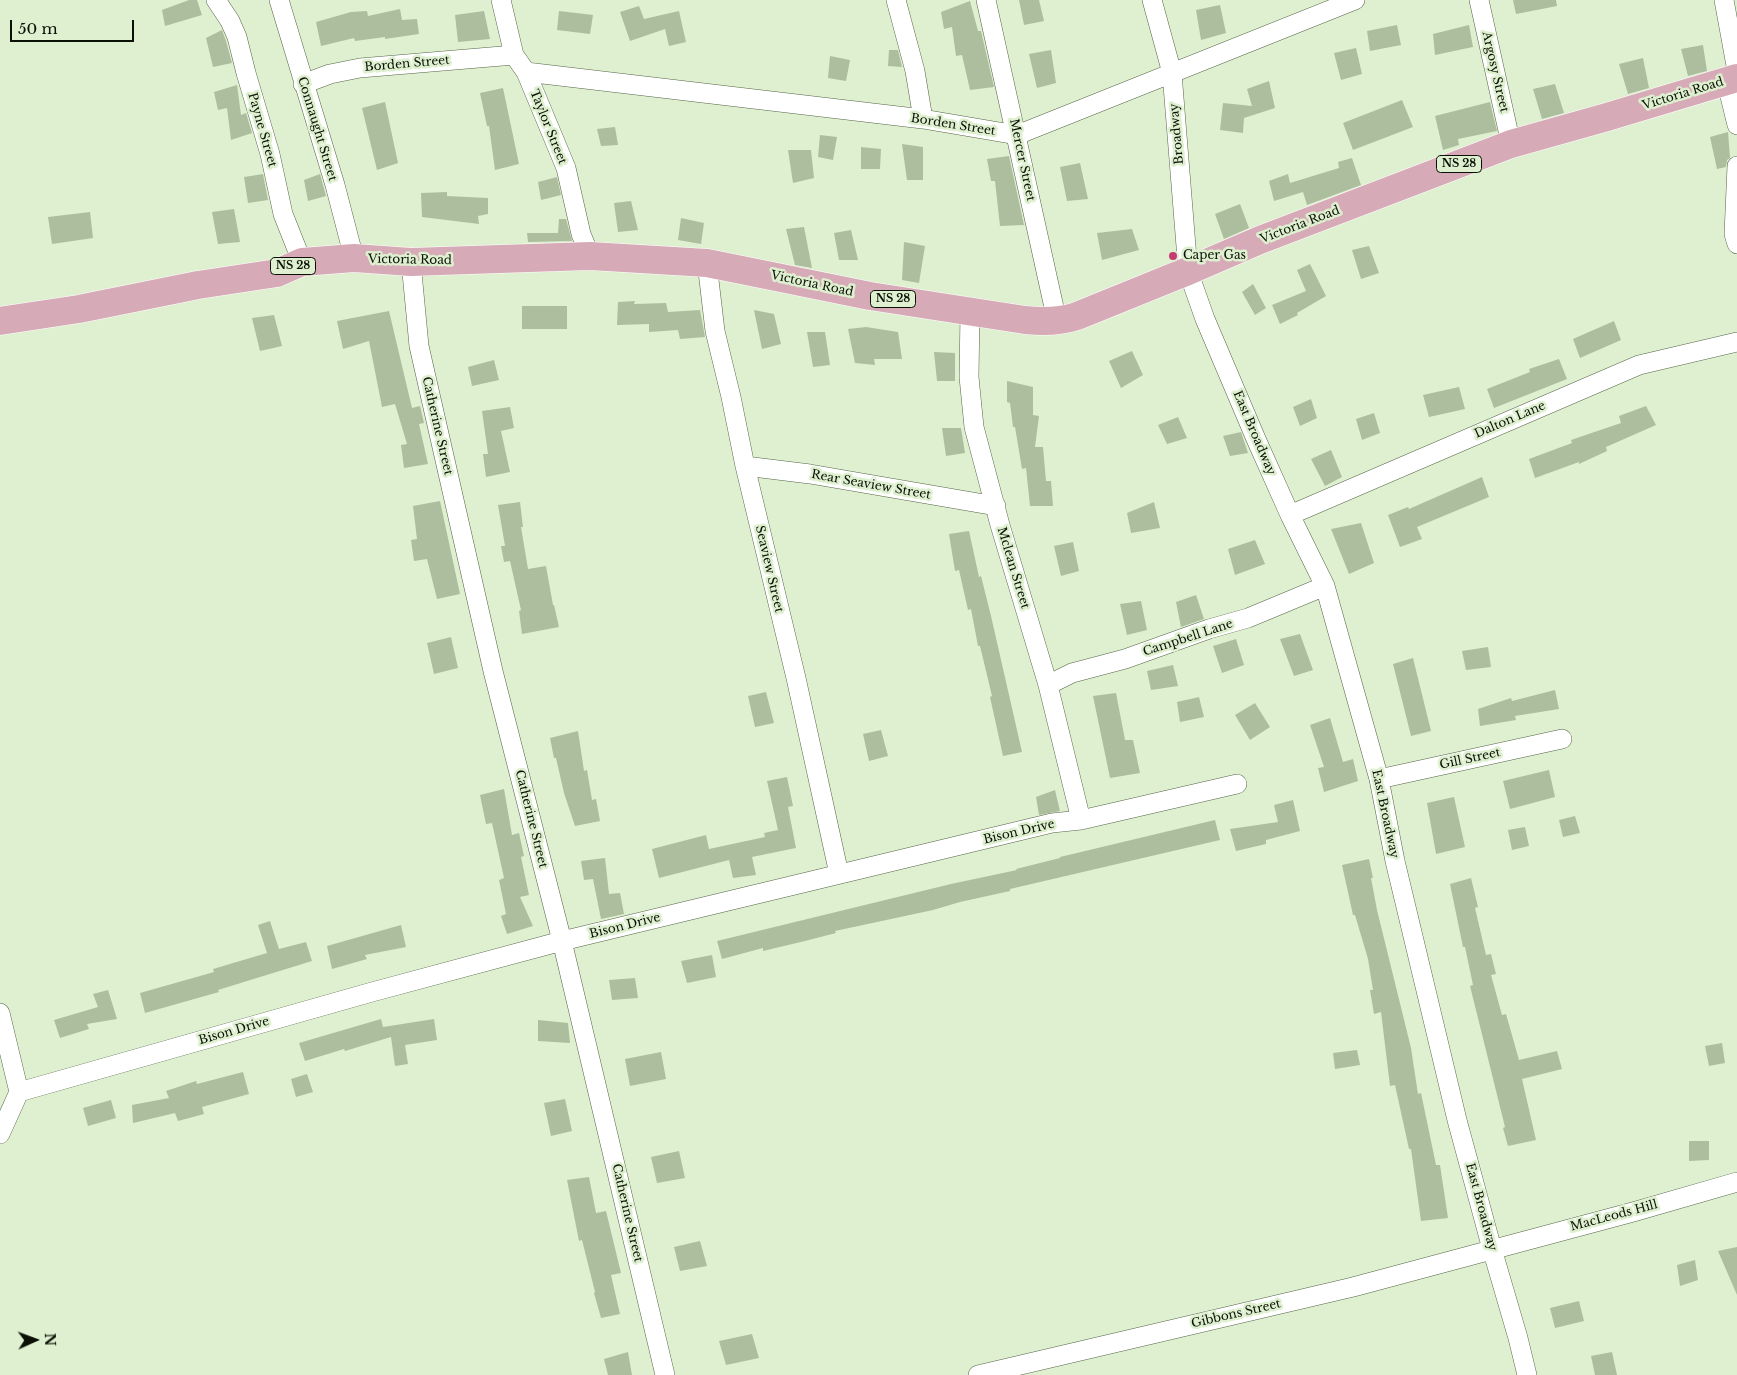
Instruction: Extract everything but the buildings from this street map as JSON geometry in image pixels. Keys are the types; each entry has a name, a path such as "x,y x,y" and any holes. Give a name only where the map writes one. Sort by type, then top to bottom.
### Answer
{"main road":[{"name":"Victoria Road","path":"0,321 79,309 198,284 277,273 302,262 354,258 411,262 590,256 707,262 870,296 1039,322 1058,321 1077,316 1260,240 1511,144 1607,117 1733,76"}],"street":[{"name":"Payne Street","path":"216,0 235,31 270,154 283,214 302,262"},
{"name":"Connaught Street","path":"279,0 335,185 354,258"},
{"name":"Taylor Street","path":"501,0 514,55 526,72 566,168 581,234 590,256"},
{"path":"896,0 915,72 923,118"},
{"name":"Mercer Street","path":"986,0 1058,321"},
{"name":"Broadway","path":"1152,0 1172,73 1188,271"},
{"path":"1017,135 1355,0"},
{"name":"Argosy Street","path":"1479,0 1511,144"},
{"path":"1724,0 1737,125"},
{"name":"Borden Street","path":"303,84 330,74 360,68 514,55"},
{"name":"Borden Street","path":"526,72 923,118 1017,135"},
{"path":"1737,166 1734,234 1737,244"},
{"name":"Catherine Street","path":"411,262 418,346 493,671 562,941 665,1375"},
{"name":"Seaview Street","path":"707,262 712,317 745,466 796,678 839,874"},
{"name":"East Broadway","path":"1188,271 1222,360 1290,515 1325,586 1379,779 1395,861 1457,1120 1527,1375"},
{"name":"Mclean Street","path":"970,312 969,377 972,412 986,474 1048,685 1081,820"},
{"name":"Dalton Lane","path":"1290,515 1640,365 1737,342"},
{"name":"Rear Seaview Street","path":"745,466 810,474 996,506"},
{"name":"Campbell Lane","path":"1048,685 1072,673 1125,659 1248,618 1325,586"},
{"name":"Gill Street","path":"1379,779 1562,739"},
{"name":"Bison Drive","path":"19,1092 355,996 562,941 1052,823 1081,820 1237,784"},
{"path":"0,1013 19,1092 0,1134"},
{"name":"MacLeods Hill","path":"1492,1249 1737,1182"},
{"name":"Gibbons Street","path":"978,1375 1353,1286 1492,1249"}],"place":[{"name":"Caper Gas","path":"1173,256"}]}
